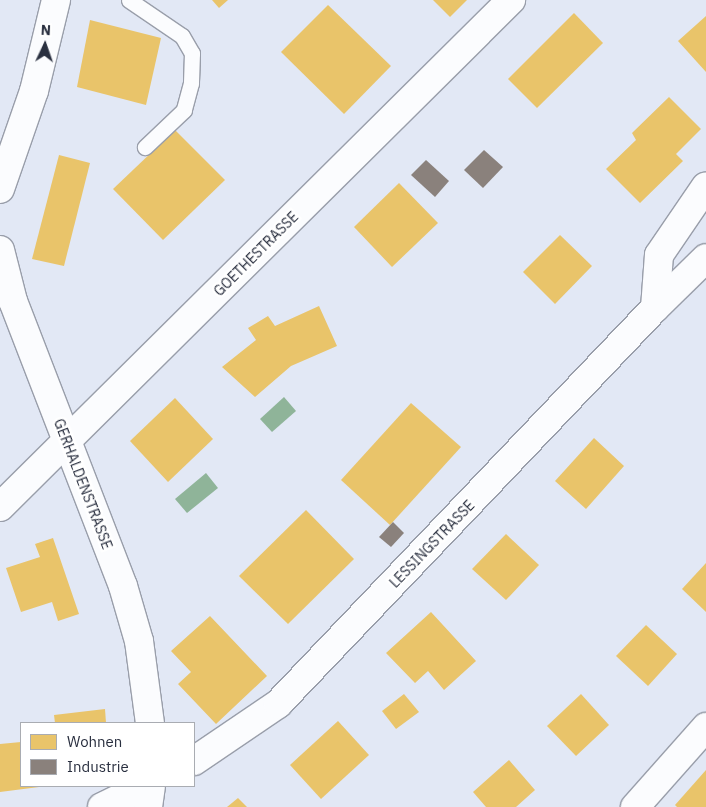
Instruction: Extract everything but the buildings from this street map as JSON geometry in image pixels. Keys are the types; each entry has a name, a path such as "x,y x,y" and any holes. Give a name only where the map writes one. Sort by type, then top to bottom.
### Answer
{"street":[{"path":"1,179 34,91 56,0"},
{"name":"GOETHESTRASSE","path":"0,507 511,0"},
{"path":"654,308 659,255 706,186"},
{"name":"GERHALDENSTRASSE","path":"0,250 12,302 67,442 136,632 150,722"},
{"name":"LESSINGSTRASSE","path":"195,760 278,704 654,308 706,258"},
{"path":"635,807 706,727"},
{"path":"102,807 142,787"},
{"path":"148,807 151,787"}],"lane":[{"path":"129,0 182,36 192,53 191,83 184,110 145,147"}],"shaded area":[{"path":"284,397 296,411 272,432 260,419"},
{"path":"206,473 218,488 187,513 175,499"}]}
